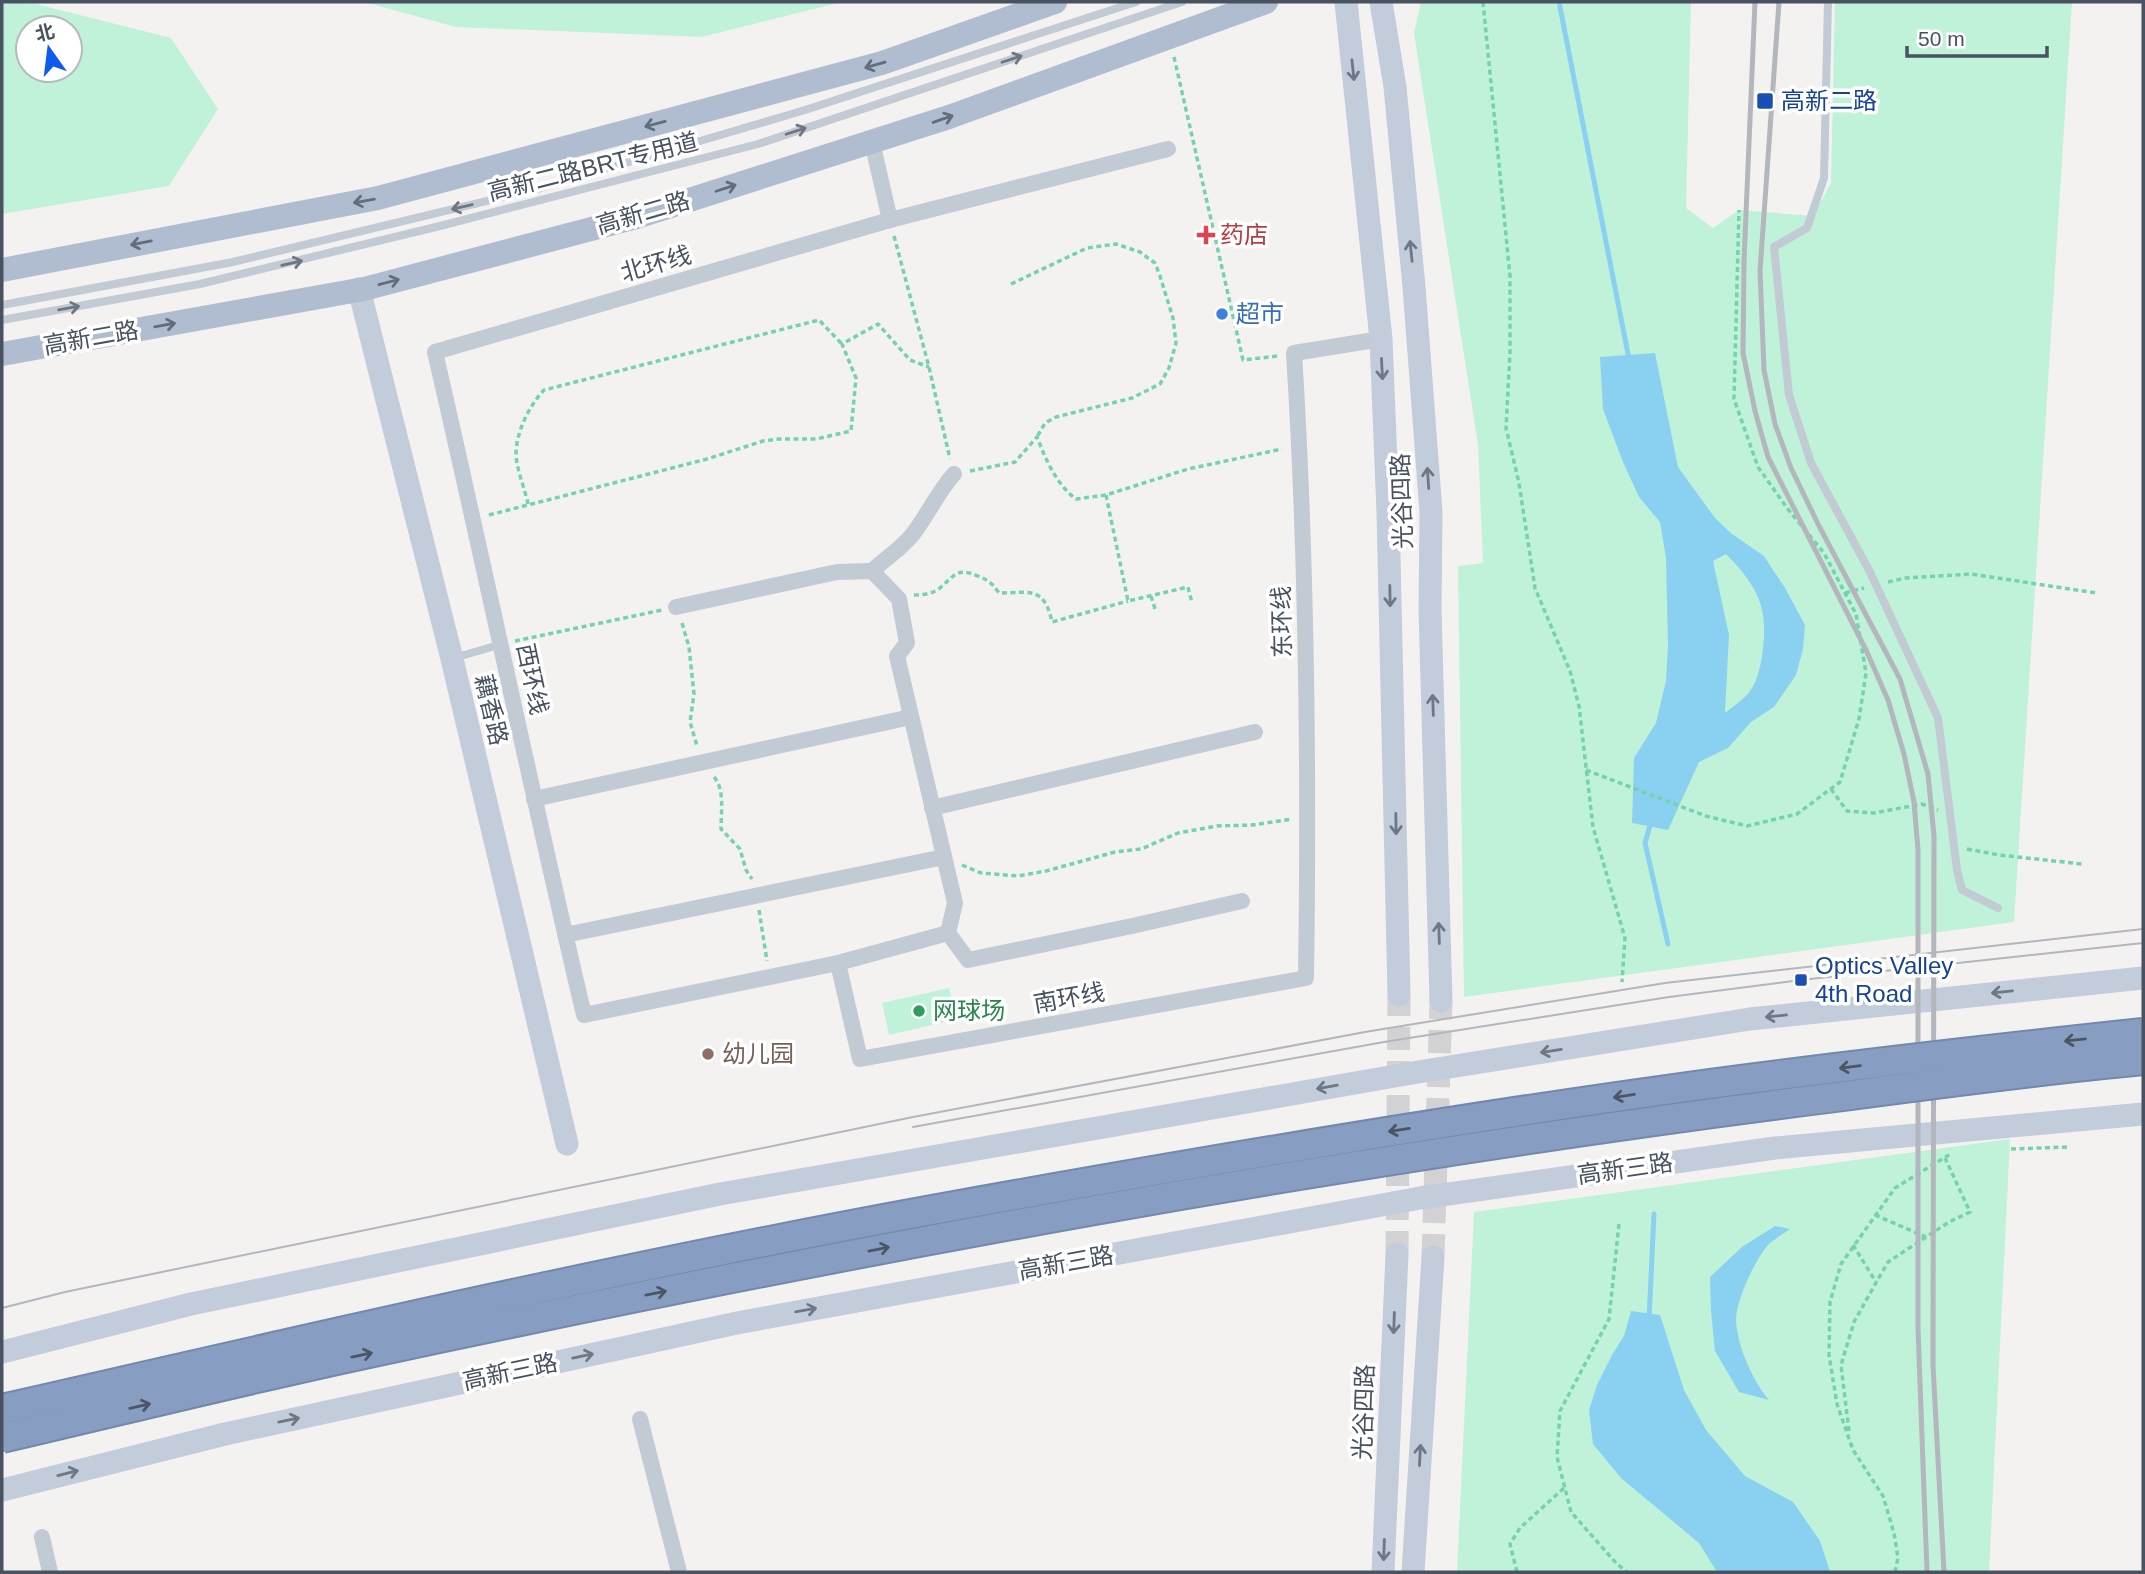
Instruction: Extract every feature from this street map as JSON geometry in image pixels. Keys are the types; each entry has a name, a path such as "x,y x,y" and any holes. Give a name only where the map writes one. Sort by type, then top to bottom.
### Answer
{"highway":[{"path":"2,1409 352,1328 626,1270 928,1211 1299,1146 1667,1090 2143,1033"},
{"name":"高新三路","path":"2,1438 359,1356 645,1296 935,1238 1303,1173 1671,1118 2143,1060"}],"main road":[{"path":"2,270 378,198 882,64 1055,2"},
{"name":"高新二路","path":"2,354 359,289 633,218 949,117 1266,2"},
{"name":"光谷四路","path":"1346,2 1381,338 1388,513 1399,995"},
{"name":"光谷四路","path":"1381,2 1395,87 1413,273 1431,512 1430,609 1441,1001"},
{"name":"藕香路","path":"359,289 452,659 567,1144"},
{"path":"2,1352 191,1304 720,1194 1418,1072 1750,1019 2143,978"},
{"name":"高新三路","path":"2,1490 225,1434 737,1323 1420,1198 1775,1148 2143,1114"},
{"name":"光谷四路","path":"1383,1572 1397,1254"},
{"path":"1413,1572 1433,1257"}],"street":[{"path":"872,142 890,220"},
{"name":"北环线","path":"435,352 890,220 1168,149"},
{"path":"1294,354 1381,338"},
{"name":"西环线","path":"435,352 584,1015 770,977"},
{"name":"东环线","path":"1294,354 1300,445 1308,817 1306,978"},
{"path":"676,607 837,572 872,571 910,537 954,474"},
{"path":"872,571 899,600 907,643 897,656 955,903 948,933 968,960 1242,901"},
{"path":"534,799 911,717"},
{"path":"933,808 1255,732"},
{"path":"565,935 944,857"},
{"path":"770,977 838,963 948,933"},
{"name":"南环线","path":"838,963 860,1059 1306,978"},
{"path":"640,1419 679,1572"},
{"path":"41,1536 50,1572"}],"lane":[{"name":"高新二路BRT专用道","path":"2,304 233,262 541,188 805,110 1136,2"},
{"name":"高新二路BRT专用道","path":"2,320 201,284 758,144 1182,2"},
{"path":"1828,2 1824,178 1807,228 1774,247 1789,395 1811,463 1876,585 1938,718 1957,870 1962,890 1998,908"},
{"path":"452,659 502,644"}],"path":[{"path":"1483,2 1510,276 1506,428 1519,483 1535,588 1570,671 1579,706 1593,827 1625,938 1622,982"},
{"path":"1174,54 1243,360 1294,354"},
{"path":"1586,770 1706,816 1747,826 1797,814 1840,782 1859,719 1866,673 1856,614 1824,553 1758,467 1734,399 1739,210"},
{"path":"890,220 954,474 1015,462 1045,423 1056,417 1132,398 1160,384 1169,368 1176,343 1173,318 1155,263 1140,252 1116,244 1087,248 1011,284"},
{"path":"474,519 707,459 764,441 816,439 851,430 856,378 842,344 819,320 544,390 534,401 520,430 516,456 528,505"},
{"path":"842,344 878,324 910,360 929,368"},
{"path":"1037,436 1047,462 1065,491 1076,499 1106,495 1188,469 1300,445"},
{"path":"1106,495 1128,601"},
{"path":"899,600 912,595 933,593 959,572 968,572 992,582 999,593 1034,593 1044,599 1052,622 1188,587 1192,603"},
{"path":"1845,593 1906,578 1971,573 2096,593"},
{"path":"1151,596 1156,612"},
{"path":"502,644 676,607 689,647 694,694 690,722 701,762 718,782 721,796 721,829 740,849 746,870 755,884 770,977"},
{"path":"944,857 981,873 1018,876 1115,852 1141,849 1178,834 1217,826 1252,825 1308,817"},
{"path":"2006,1149 2068,1147"},
{"path":"1895,1572 1898,1558 1883,1496 1853,1450 1837,1404 1829,1355 1830,1302 1841,1264 1895,1188 1956,1150"},
{"path":"1850,1440 1841,1365 1854,1322 1888,1262 1970,1212 1945,1157"},
{"path":"1875,1215 1926,1237"},
{"path":"1619,1224 1609,1318 1560,1410 1557,1457 1571,1512 1627,1572"},
{"path":"1853,1245 1876,1282"},
{"path":"1517,1572 1510,1544 1520,1528 1565,1487"}],"green space":[{"path":"2,2 36,4 76,14 14,14 14,84 84,84 84,16 171,38 218,109 169,186 2,214"},
{"path":"364,2 842,2 702,37 456,27"},
{"path":"1421,2 1691,2 1686,208 1713,228 1739,210 1813,216 1831,183 1835,2 2072,2 2014,922 1464,997 1458,566 1483,563 1478,445 1414,33"},
{"name":"网球场","path":"949,988 957,1019 889,1035 882,1003"},
{"path":"2010,1139 1989,1572 1457,1572 1474,1212"}],"water":[{"path":"1655,353 1678,467 1715,518 1732,534 1764,556 1805,625 1803,649 1796,675 1774,707 1751,722 1728,748 1699,762 1668,830 1632,823 1634,758 1656,723 1666,681 1666,558 1660,522 1639,497 1603,409 1600,357","holes":["1726,554 1747,578 1759,600 1764,639 1760,666 1752,687 1744,698 1725,713 1729,635 1713,561"]},
{"path":"1775,1226 1790,1229 1768,1245 1758,1260 1743,1291 1736,1320 1739,1341 1747,1363 1769,1400 1739,1392 1715,1351 1710,1277 1742,1247"},
{"path":"1631,1311 1660,1315 1684,1390 1706,1430 1745,1476 1793,1502 1820,1541 1830,1572 1717,1572 1699,1543 1621,1478 1593,1444 1589,1410 1597,1385 1624,1336"}],"waterway":[{"path":"1559,2 1629,359"},
{"path":"1651,822 1645,843 1668,944"},
{"path":"1649,1319 1654,1214"}],"tunnel":[{"path":"1397,1254 1399,995"},
{"path":"1433,1257 1441,1001"}],"tram line":[{"path":"2,1308 65,1292 913,1117 1365,1032 1665,983 2143,929"},
{"path":"913,1127 1384,1042 1669,997 2143,943"}],"railway":[{"path":"1755,2 1744,261 1743,353 1768,457 1866,650 1888,700 1904,754 1914,802 1918,850 1918,1329 1927,1572"},
{"path":"1779,2 1760,271 1764,370 1775,424 1791,468 1900,679 1928,774 1934,836 1933,1365 1944,1572"}],"place":[{"name":"高新二路","path":"1765,101"},
{"name":"药店","path":"1206,235"},
{"name":"超市","path":"1222,314"},
{"name":"Optics Valley 4th Road","path":"1801,980"},
{"name":"网球场","path":"919,1011"},
{"name":"幼儿园","path":"708,1054"}]}
